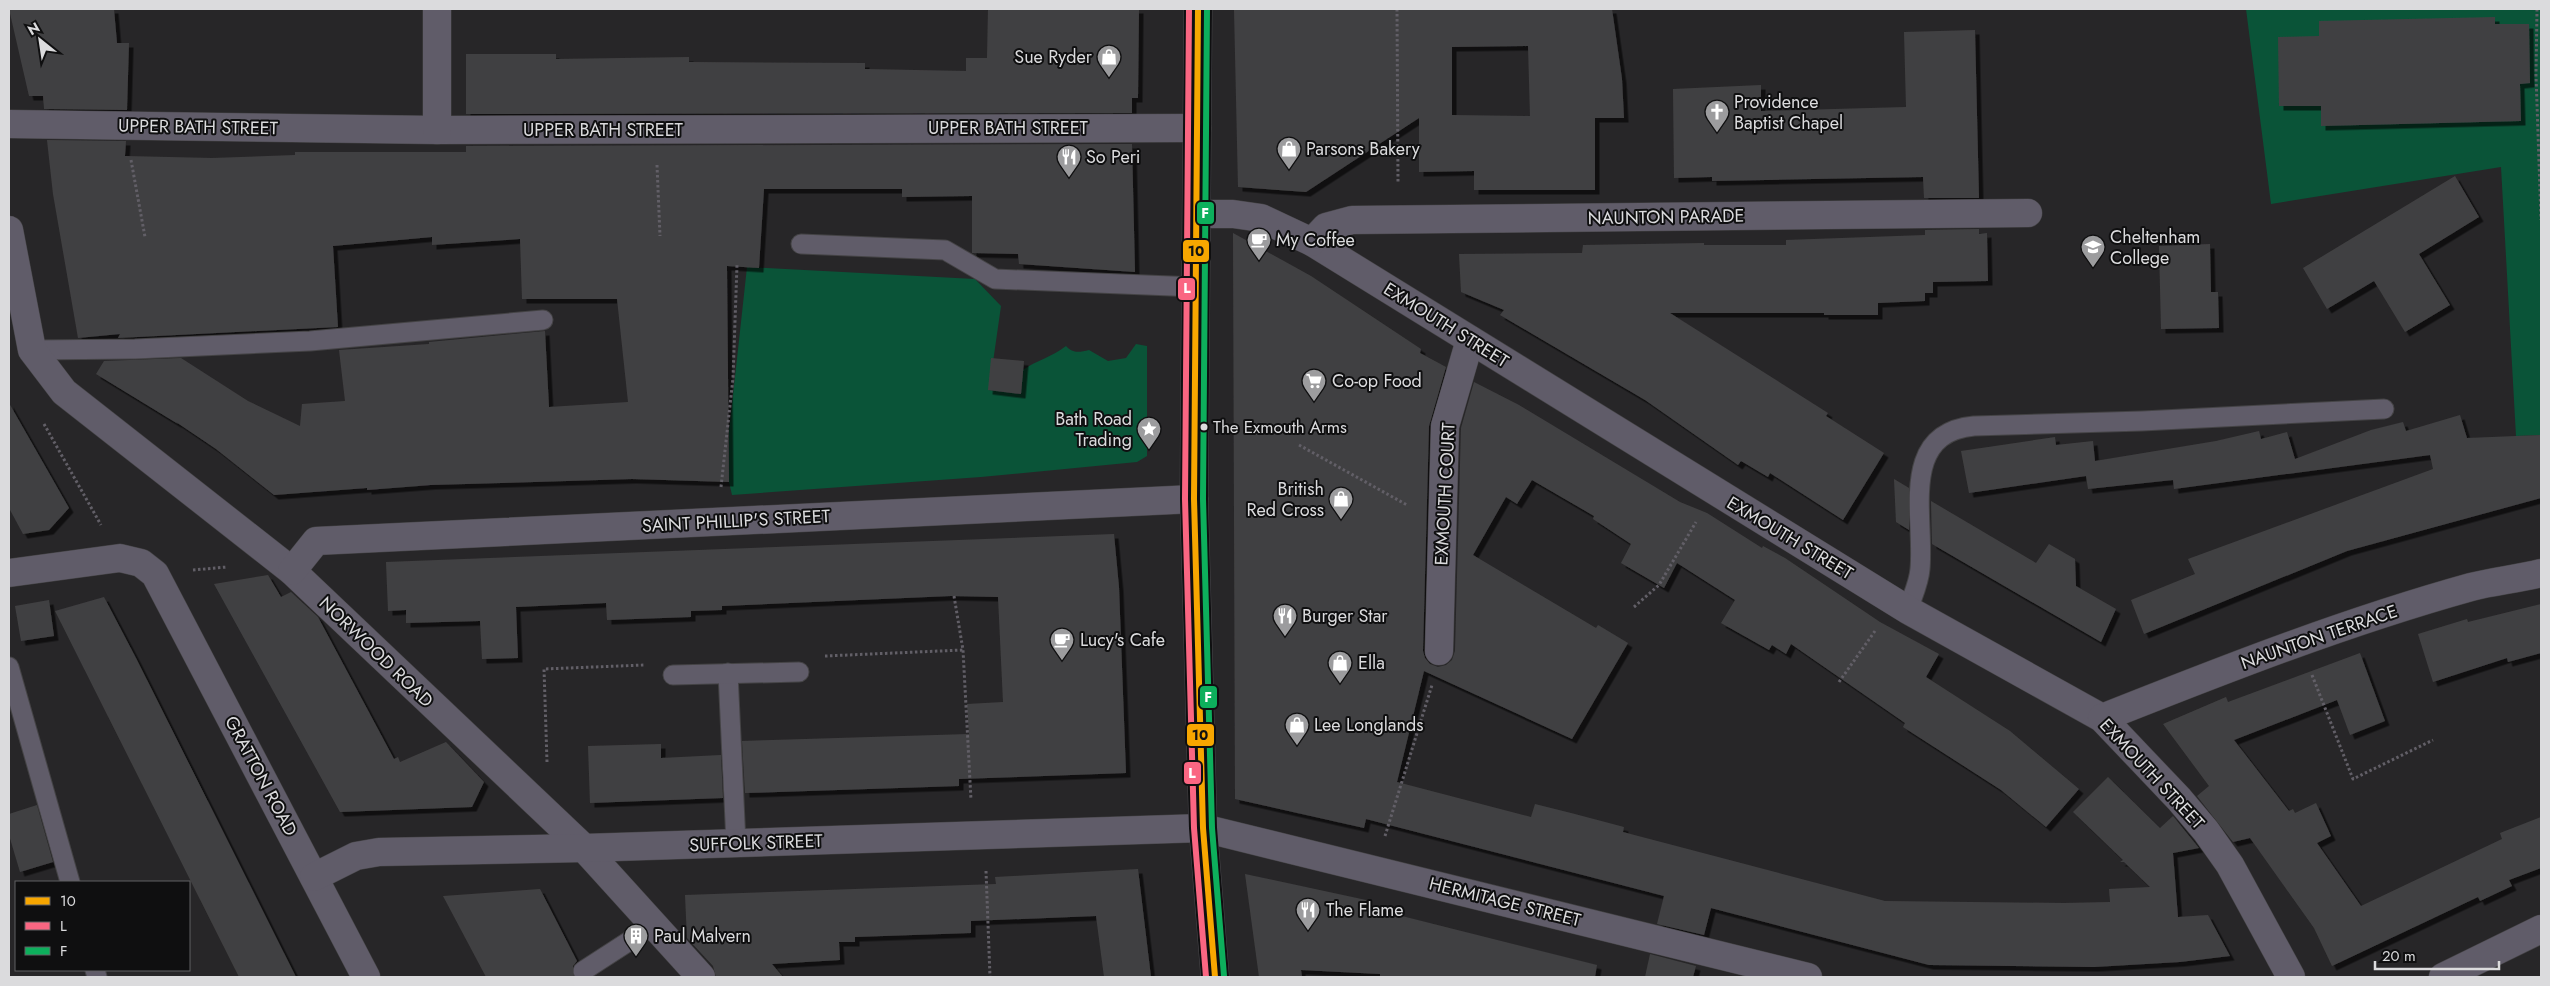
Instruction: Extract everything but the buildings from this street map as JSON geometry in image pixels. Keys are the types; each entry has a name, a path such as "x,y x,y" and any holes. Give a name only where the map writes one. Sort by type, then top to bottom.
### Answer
{"main road":[{"path":"1198,9 1194,499 1203,828 1215,977"}],"street":[{"path":"437,9 437,130"},
{"name":"UPPER BATH STREET","path":"9,124 437,130 1197,128"},
{"name":"NAUNTON PARADE","path":"1312,242 1326,227 1352,220 2028,213"},
{"name":"EXMOUTH STREET","path":"1197,214 1233,214 1261,218 1312,242 1902,606 2102,718 2179,799 2206,831 2230,865 2291,977"},
{"path":"9,230 20,350"},
{"name":"EXMOUTH COURT","path":"1440,651 1445,426 1470,340"},
{"name":"NORWOOD ROAD","path":"20,350 64,392 286,566 584,848 701,977"},
{"name":"SAINT PHILLIP'S STREET","path":"286,566 316,541 1194,499"},
{"path":"9,574 120,558 141,563 155,574"},
{"name":"NAUNTON TERRACE","path":"2102,718 2238,664 2384,613 2473,587 2541,573"},
{"name":"GRATTON ROAD","path":"155,574 366,977"},
{"name":"SUFFOLK STREET","path":"314,877 356,856 379,852 584,848 1203,828"},
{"name":"HERMITAGE STREET","path":"1203,828 1808,977"},
{"path":"2443,977 2541,929"}],"lane":[{"path":"801,244 945,250 995,279 1196,287"},
{"path":"20,350 135,348 310,340 543,320"},
{"path":"1902,606 1920,571 1922,466 1929,449 1948,432 1974,426 2142,421 2384,409"},
{"path":"9,667 70,881"},
{"path":"673,675 799,672"},
{"path":"728,673 736,843"},
{"path":"583,971 654,926"}],"path":[{"path":"1397,9 1398,188"},
{"path":"2537,9 2536,75 2541,220"},
{"path":"124,125 145,237"},
{"path":"655,130 660,236"},
{"path":"718,522 732,378 738,265"},
{"path":"42,420 120,558"},
{"path":"1299,445 1443,524"},
{"path":"1634,607 1659,585 1715,491"},
{"path":"155,574 286,566"},
{"path":"954,596 963,650 990,977"},
{"path":"1839,682 1902,606"},
{"path":"2311,671 2354,779 2433,740"},
{"path":"1374,870 1432,685"}],"green space":[{"path":"2246,9 2541,9 2541,435 2516,436 2501,167 2271,204"},
{"path":"747,267 975,279 1001,306 989,390 1021,394 1023,370 1066,346 1074,351 1089,350 1108,361 1126,358 1136,344 1147,346 1147,456 1137,462 981,477 732,495 729,482 729,432"}],"transit line":[{"name":"L","path":"1189,9 1185,499 1194,828 1206,977"},
{"name":"10","path":"1198,9 1194,499 1203,828 1215,977"},
{"name":"F","path":"1207,9 1203,499 1212,828 1224,976"}],"place":[{"name":"Sue Ryder","path":"1109,78"},
{"name":"Providence Baptist Chapel","path":"1717,133"},
{"name":"Parsons Bakery","path":"1289,170"},
{"name":"So Peri","path":"1069,178"},
{"name":"My Coffee","path":"1259,261"},
{"name":"Cheltenham College","path":"2093,268"},
{"name":"Co-op Food","path":"1314,402"},
{"name":"The Exmouth Arms","path":"1204,427"},
{"name":"Bath Road Trading","path":"1149,450"},
{"name":"British Red Cross","path":"1341,520"},
{"name":"Burger Star","path":"1285,637"},
{"name":"Lucy's Cafe","path":"1062,661"},
{"name":"Ella","path":"1340,684"},
{"name":"Lee Longlands","path":"1297,746"},
{"name":"The Flame","path":"1308,931"},
{"name":"Paul Malvern","path":"636,957"}]}
